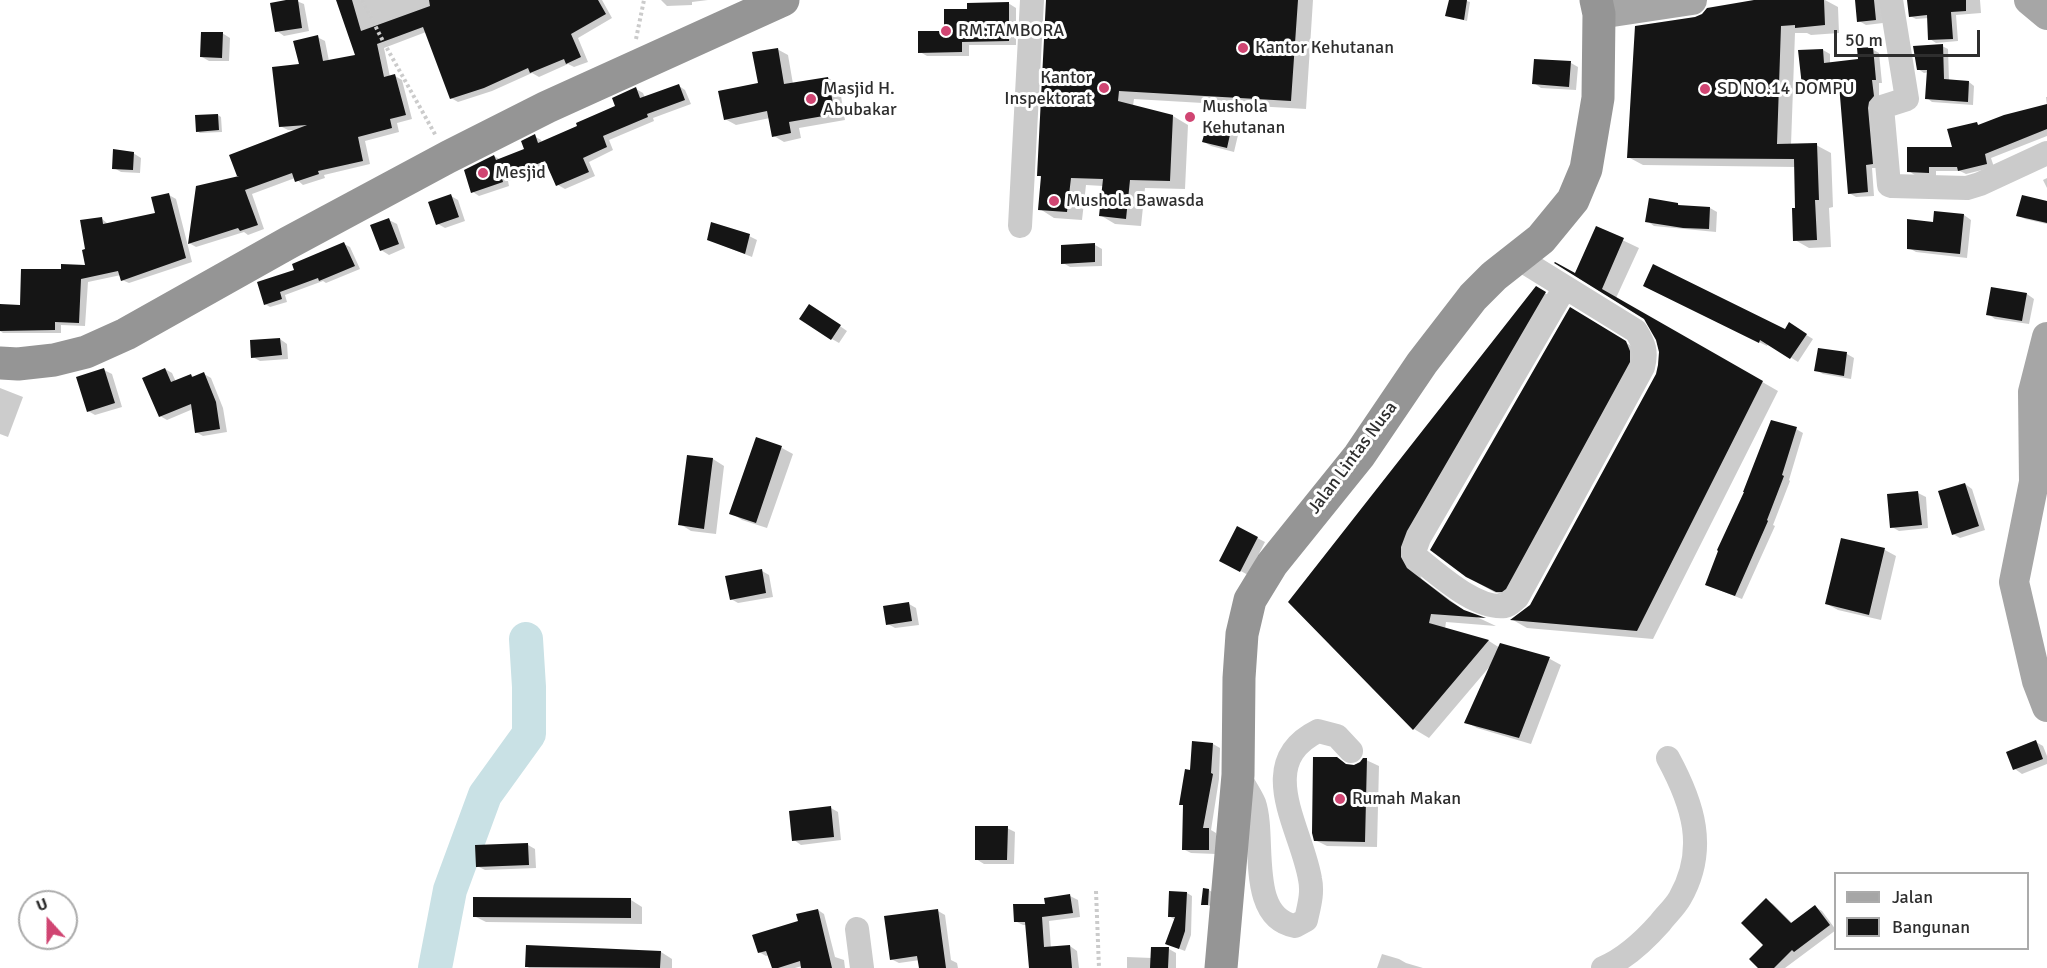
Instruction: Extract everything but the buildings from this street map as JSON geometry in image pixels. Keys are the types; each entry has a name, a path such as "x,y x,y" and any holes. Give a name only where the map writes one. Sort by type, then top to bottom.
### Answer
{"highway":[{"path":"0,363 18,364 54,360 86,352 126,334 448,157 630,69 783,0"},
{"name":"Jalan Lintas Nusa","path":"1221,968 1238,775 1242,634 1250,600 1272,564 1359,456 1422,363 1473,297 1558,220 1573,200 1586,169 1598,98 1598,7"}],"main road":[{"path":"1598,7 1692,0"},
{"path":"2029,0 2047,15"},
{"path":"2047,338 2033,392 2034,482 2014,582 2037,681 2047,707"}],"street":[{"path":"1020,226 1032,0"},
{"path":"1891,0 1907,99 1882,107 1890,186 1967,188 2047,153"},
{"path":"1518,258 1565,287 1636,331 1645,345 1646,355 1643,367 1517,598 1508,606 1494,606 1464,593 1416,557 1414,552 1419,538 1565,287"},
{"path":"1238,775 1254,803 1260,873 1268,904 1279,920 1294,926 1306,920 1311,900 1310,879 1285,794 1290,755 1304,738 1318,731 1337,736 1351,751"},
{"path":"1603,968 1627,955 1653,930 1680,899 1688,879 1695,851 1694,821 1684,787 1668,758"},
{"path":"857,929 862,968"}],"path":[{"path":"362,0 448,157"},
{"path":"630,69 644,0"},
{"path":"1096,891 1099,968"}],"waterway":[{"path":"435,968 450,890 485,795 529,734 526,639"}],"place":[{"name":"RM.TAMBORA","path":"946,31"},
{"name":"Kantor Kehutanan","path":"1243,48"},
{"name":"Kantor Inspektorat","path":"1104,88"},
{"name":"SD NO.14 DOMPU","path":"1705,89"},
{"name":"Masjid H. Abubakar","path":"811,99"},
{"name":"Mushola Kehutanan","path":"1190,117"},
{"name":"Mesjid","path":"483,173"},
{"name":"Mushola Bawasda","path":"1054,201"},
{"name":"Rumah Makan","path":"1340,799"}]}
